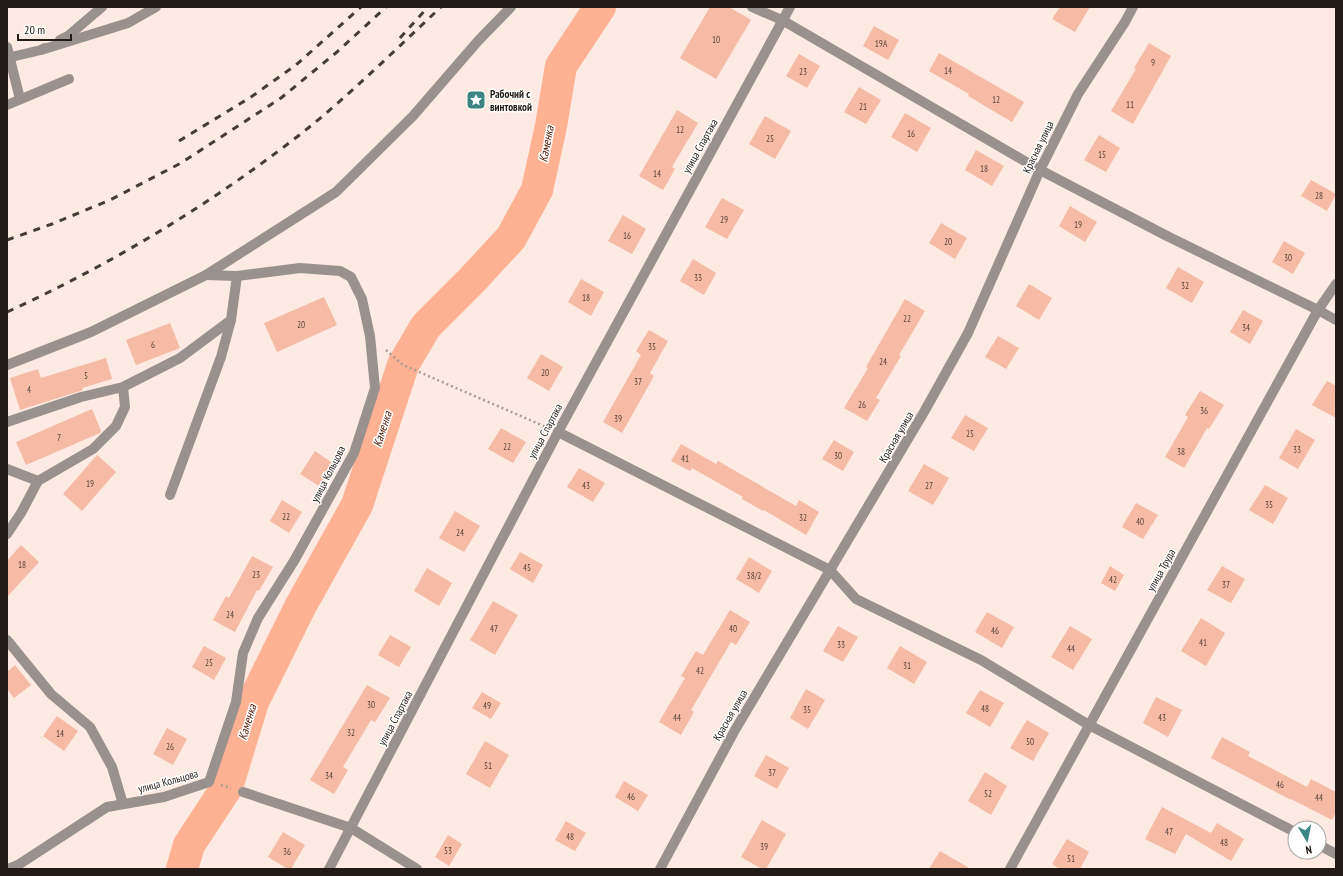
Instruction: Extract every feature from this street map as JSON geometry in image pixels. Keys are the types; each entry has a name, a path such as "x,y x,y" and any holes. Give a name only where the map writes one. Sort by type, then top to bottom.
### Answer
{"street":[{"path":"41,50 68,36 102,7"},
{"path":"8,58 41,50 128,23 156,7"},
{"path":"206,275 336,192 413,116 478,41 510,7"},
{"path":"752,7 782,20 1040,170 1169,237 1336,320"},
{"name":"улица Спартака","path":"329,869 558,432 790,7"},
{"name":"Красная улица","path":"660,869 735,730 920,418 968,333 1040,170 1078,94 1125,22 1133,7"},
{"path":"7,47 8,58 20,99"},
{"path":"7,104 68,79"},
{"name":"улица Кольцова","path":"7,365 91,332 206,275 237,276 300,268 340,271 351,277 362,299 370,336 375,388 354,453 298,554 258,618 243,653 236,702 209,782 164,796 107,807 18,865 8,869"},
{"path":"170,495 221,357 231,320 237,276"},
{"name":"улица Труда","path":"1010,869 1318,310 1336,284"},
{"path":"7,422 81,397 123,388 180,358 231,320"},
{"path":"7,534 21,513 38,481 93,449 116,426 125,407 123,388"},
{"path":"558,432 830,570 856,599 981,660 1089,725 1287,828"},
{"path":"7,469 38,481"},
{"path":"7,640 51,694 90,727 112,767 123,804"},
{"path":"243,792 351,828 417,869"},
{"path":"1327,849 1336,854"}],"path":[{"path":"370,336 403,365 558,432"},
{"path":"209,782 243,792"}],"building":[{"path":"710,7 729,7 751,20 716,79 680,58"},
{"path":"1060,7 1090,7 1075,32 1052,19"},
{"path":"874,26 899,40 888,60 863,46"},
{"path":"1149,43 1171,56 1133,124 1111,111 1136,69 1134,68"},
{"path":"939,53 1024,102 1012,122 968,96 969,94 929,71"},
{"path":"799,54 820,66 807,88 786,76"},
{"path":"859,87 881,100 866,124 844,112"},
{"path":"677,110 698,123 672,167 675,169 663,190 639,176"},
{"path":"905,113 931,128 917,152 891,137"},
{"path":"765,116 791,131 775,159 749,144"},
{"path":"1099,135 1120,148 1106,172 1084,160"},
{"path":"976,150 1004,166 992,186 965,170"},
{"path":"1311,180 1336,194 1327,211 1301,196"},
{"path":"722,198 744,210 727,239 705,227"},
{"path":"1070,206 1097,222 1085,242 1059,226"},
{"path":"623,215 646,229 632,254 608,241"},
{"path":"941,223 967,238 955,259 929,243"},
{"path":"1284,241 1305,253 1293,274 1272,262"},
{"path":"693,259 716,273 704,295 680,281"},
{"path":"1178,267 1204,282 1192,303 1166,288"},
{"path":"581,279 604,292 591,316 568,302"},
{"path":"1029,284 1052,298 1039,320 1016,306"},
{"path":"324,297 337,325 277,352 264,323"},
{"path":"905,299 925,311 876,398 880,400 867,421 844,408 868,368 866,367"},
{"path":"1243,310 1263,321 1250,344 1230,332"},
{"path":"170,323 180,348 136,365 126,340"},
{"path":"649,330 668,341 650,373 654,376 622,433 603,422 641,355 636,351"},
{"path":"998,336 1019,348 1006,369 985,357"},
{"path":"541,354 563,367 549,391 527,378"},
{"path":"106,358 112,379 20,410 10,378 38,369 41,378"},
{"path":"1327,381 1336,386 1336,418 1312,405"},
{"path":"1200,391 1224,405 1209,429 1207,428 1184,468 1165,457 1188,417 1185,415"},
{"path":"92,409 101,431 100,433 26,465 16,442"},
{"path":"965,415 988,428 974,451 951,438"},
{"path":"501,428 526,442 513,463 488,449"},
{"path":"1296,429 1315,440 1298,469 1279,458"},
{"path":"834,440 854,452 843,471 822,459"},
{"path":"681,444 716,464 718,461 796,506 799,500 819,512 806,535 742,499 743,497 692,468 690,471 671,461"},
{"path":"315,451 334,464 319,486 300,474"},
{"path":"97,455 116,472 82,511 63,494"},
{"path":"924,464 949,478 933,505 908,491"},
{"path":"579,468 605,483 593,502 567,487"},
{"path":"1265,485 1288,498 1273,524 1249,510"},
{"path":"282,500 302,512 289,533 270,521"},
{"path":"1136,503 1158,515 1143,539 1122,527"},
{"path":"455,511 480,526 464,552 439,538"},
{"path":"21,545 39,562 7,597 7,561"},
{"path":"520,552 543,565 533,583 510,569"},
{"path":"252,556 273,567 259,591 257,590 235,632 213,620 226,596 229,598"},
{"path":"749,557 772,571 759,593 736,579"},
{"path":"1110,566 1124,575 1115,591 1101,583"},
{"path":"1222,566 1245,579 1231,603 1207,590"},
{"path":"427,568 452,583 439,606 414,591"},
{"path":"493,601 518,615 495,655 470,640"},
{"path":"730,610 750,622 736,645 731,642 691,710 694,712 681,735 659,722 685,678 681,676 696,651 703,655"},
{"path":"987,612 1014,627 1002,648 975,632"},
{"path":"1201,618 1225,633 1206,666 1181,651"},
{"path":"838,626 858,637 843,662 823,651"},
{"path":"1070,626 1092,639 1073,670 1051,657"},
{"path":"390,635 411,647 399,667 378,655"},
{"path":"204,646 226,658 214,680 192,667"},
{"path":"900,646 927,662 914,684 887,668"},
{"path":"15,665 31,685 14,698 7,689 7,672"},
{"path":"367,685 390,698 375,722 371,720 343,767 348,770 334,794 310,780"},
{"path":"806,689 825,700 808,729 790,718"},
{"path":"980,690 1004,703 990,727 966,713"},
{"path":"482,692 501,703 491,719 472,708"},
{"path":"1156,697 1182,710 1168,737 1143,723"},
{"path":"57,716 78,731 64,751 43,736"},
{"path":"1027,720 1049,733 1033,761 1010,748"},
{"path":"167,728 187,739 173,765 153,754"},
{"path":"1222,737 1250,752 1248,756 1307,787 1311,779 1336,792 1336,812 1332,820 1211,758"},
{"path":"485,741 509,755 490,788 466,774"},
{"path":"766,755 789,768 777,789 754,776"},
{"path":"985,772 1007,786 991,815 968,801"},
{"path":"624,781 648,795 638,811 615,797"},
{"path":"1162,807 1211,833 1217,823 1244,839 1231,861 1186,834 1175,854 1145,839"},
{"path":"762,820 786,834 766,869 762,869 741,857"},
{"path":"566,821 586,833 575,851 555,840"},
{"path":"283,832 305,845 291,869 288,869 268,857"},
{"path":"448,835 462,844 449,866 435,857"},
{"path":"1067,839 1089,852 1080,869 1060,869 1052,864"},
{"path":"940,851 971,869 929,869"}],"waterway":[{"name":"Каменка","path":"182,869 189,845 227,787 253,702 300,607 357,505 403,365 426,326 511,238 537,190 551,126 561,66 600,7"}],"railway":[{"path":"179,141 251,97 296,65 361,7"},
{"path":"7,240 52,224 110,200 181,163 281,98 337,52 386,7"},
{"path":"400,38 428,7"},
{"path":"7,312 85,274 160,231 268,159 338,103 441,7"}],"place":[{"name":"Рабочий с винтовкой","path":"476,100"}]}
